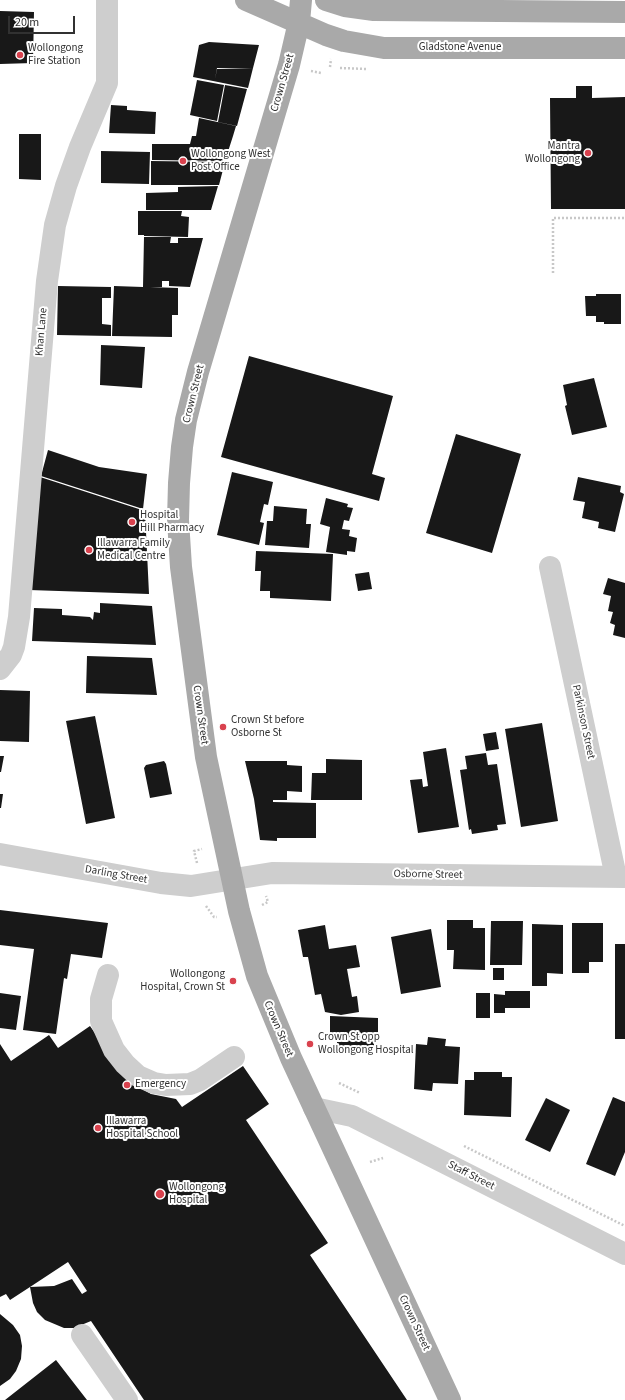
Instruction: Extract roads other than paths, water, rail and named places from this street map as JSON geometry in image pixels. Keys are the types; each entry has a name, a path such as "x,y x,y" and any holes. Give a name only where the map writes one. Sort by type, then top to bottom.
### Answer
{"main road":[{"name":"Gladstone Avenue","path":"246,0 340,40 384,48 625,48"},
{"name":"Crown Street","path":"301,0 299,22 289,65 198,372 186,420 179,476 178,520 188,626 206,757 232,878 257,976 279,1032 450,1400"},
{"path":"326,0 346,6 374,10 625,12"}],"street":[{"name":"Khan Lane","path":"0,669 11,655 14,647 19,617 47,281 55,225 66,186 80,146 107,83 107,0"},
{"name":"Parkinson Street","path":"550,567 620,877"},
{"name":"Darling Street","path":"0,854 161,883 191,886 232,878"},
{"name":"Osborne Street","path":"232,878 272,873 620,877"},
{"path":"108,975 100,1004 101,1021 114,1050 125,1064 138,1076 154,1083 166,1085 190,1084 200,1080 234,1057"},
{"name":"Staff Street","path":"314,1108 352,1116 625,1254"},
{"path":"82,1335 127,1400"}],"place":[{"name":"Wollongong Fire Station","path":"20,55"},
{"name":"Mantra Wollongong","path":"588,153"},
{"name":"Wollongong West Post Office","path":"183,161"},
{"name":"Hospital Hill Pharmacy","path":"132,522"},
{"name":"Illawarra Family Medical Centre","path":"89,550"},
{"name":"Crown St before Osborne St","path":"223,727"},
{"name":"Wollongong Hospital, Crown St","path":"233,981"},
{"name":"Crown St opp Wollongong Hospital","path":"310,1044"},
{"name":"Emergency","path":"127,1085"},
{"name":"Illawarra Hospital School","path":"98,1128"},
{"name":"Wollongong Hospital","path":"160,1194"}]}
